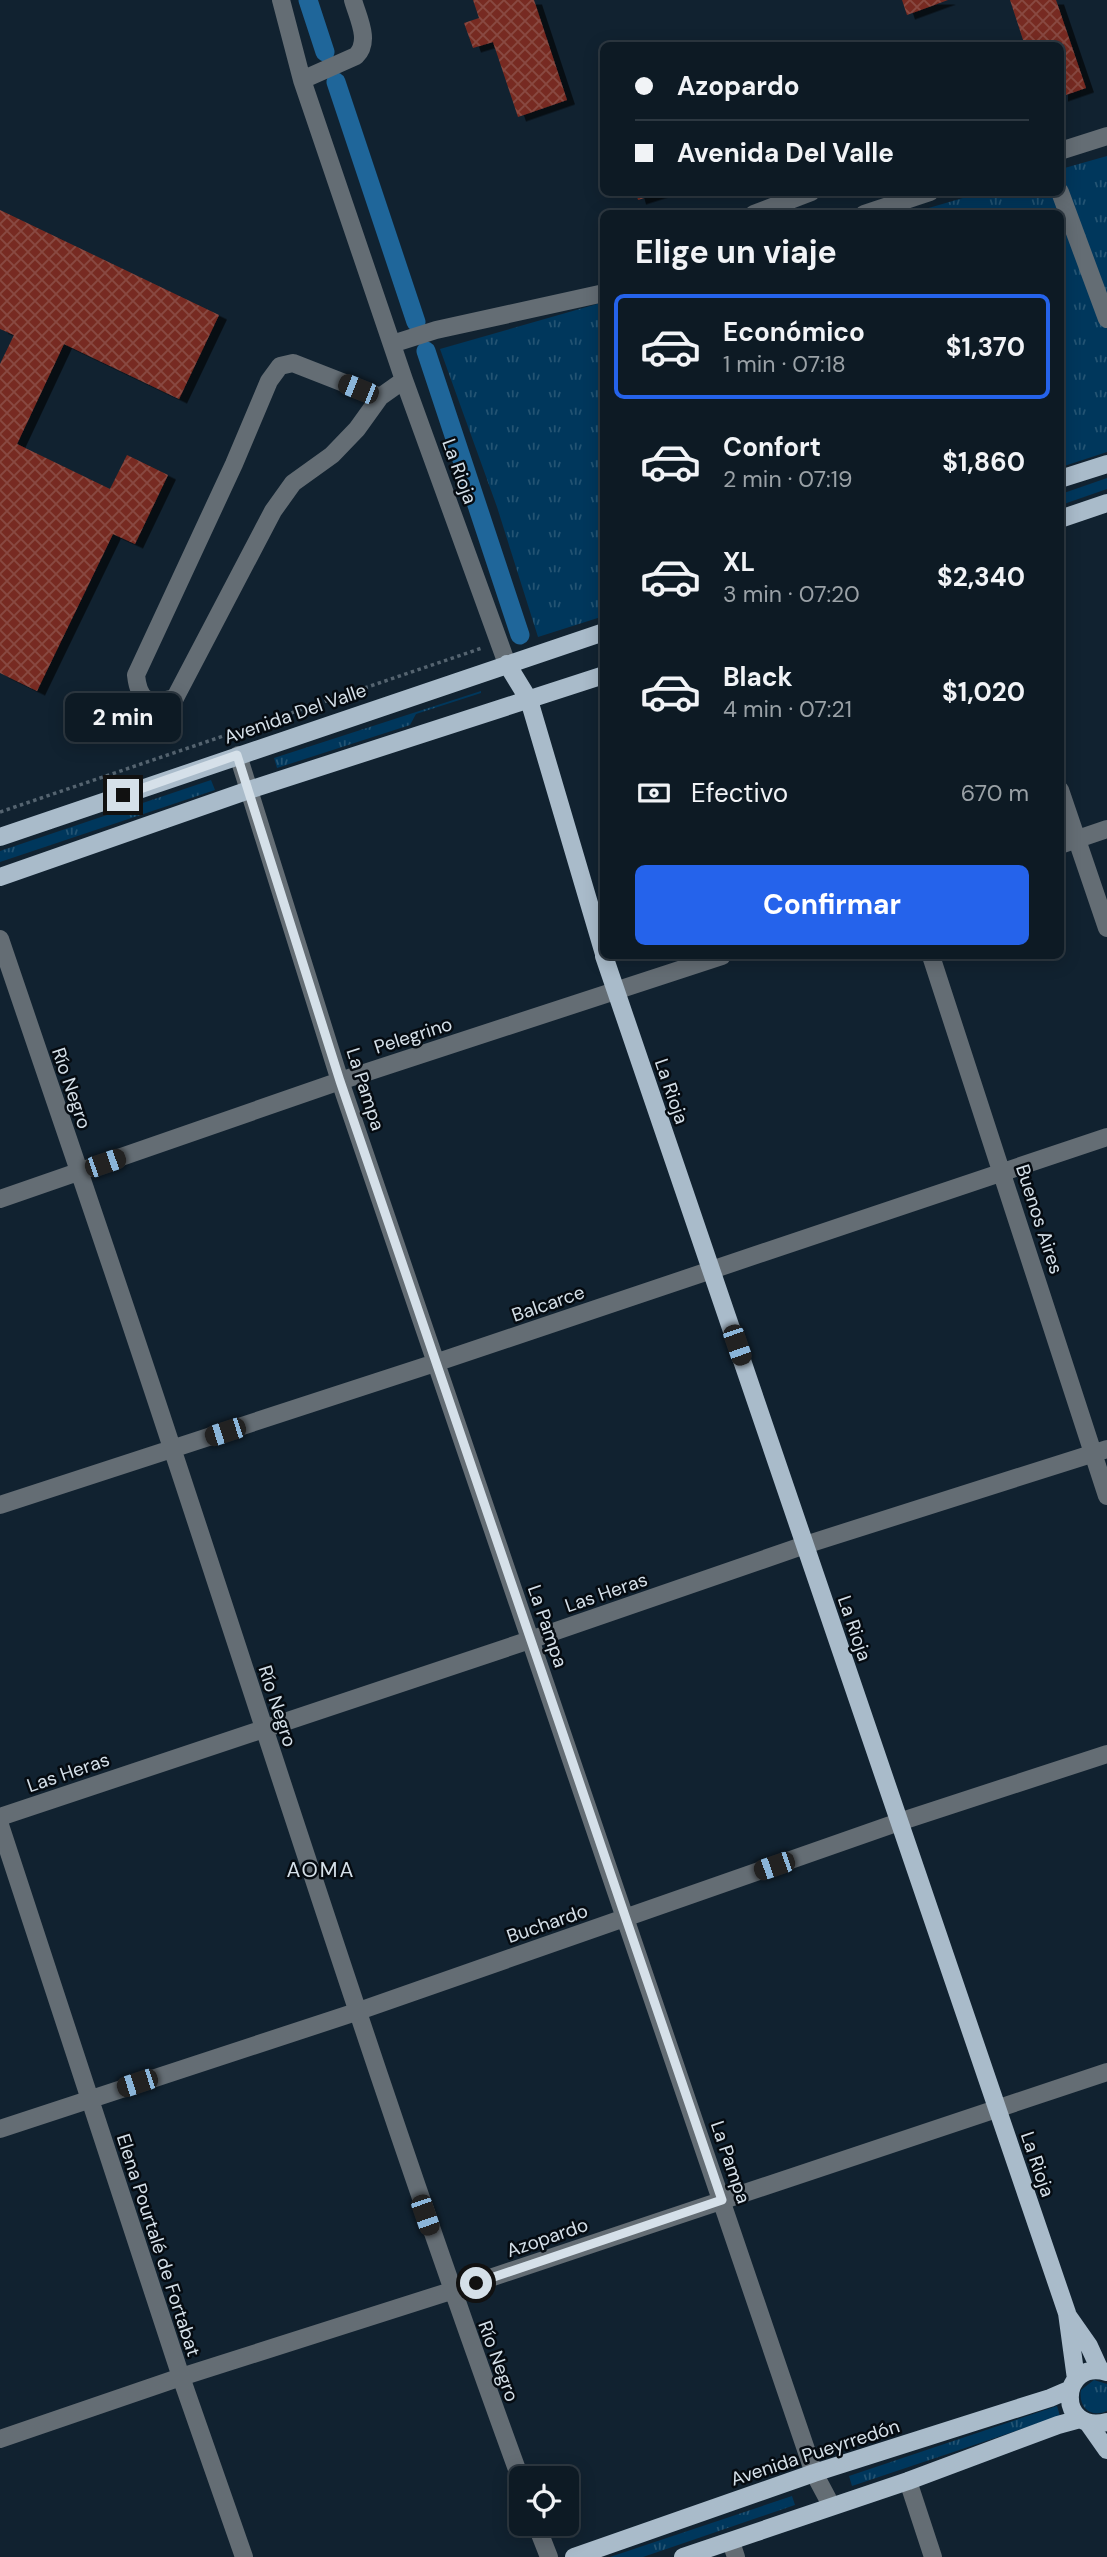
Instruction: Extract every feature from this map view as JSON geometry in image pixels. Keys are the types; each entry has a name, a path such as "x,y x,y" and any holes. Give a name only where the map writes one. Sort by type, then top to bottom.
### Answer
{"main road":[{"path":"1064,478 1107,464"},
{"path":"1064,518 1107,503"},
{"name":"Avenida Del Valle","path":"0,837 600,633"},
{"name":"La Rioja","path":"507,664 529,700 600,941"},
{"path":"0,877 249,790 600,676"},
{"name":"La Rioja","path":"605,959 1067,2313 1074,2384 1070,2403 1084,2421"},
{"name":"La Rioja","path":"1067,2313 1104,2371"},
{"name":"Avenida Pueyrredón","path":"574,2557 814,2473 1051,2398 1074,2384 1083,2373 1104,2371"},
{"path":"1084,2421 1107,2450"},
{"path":"682,2557 733,2550 831,2505 908,2481 1058,2425 1084,2421 1097,2424 1107,2422"}],"street":[{"name":"La Rioja","path":"281,0 302,80 404,380 507,664"},
{"path":"302,80 356,56 363,50 365,42 353,0"},
{"path":"1064,150 1107,136"},
{"path":"764,210 801,196"},
{"path":"876,210 918,196"},
{"path":"1061,196 1107,319"},
{"path":"392,344 436,330 600,294"},
{"path":"380,397 293,363 280,366 269,381 234,464 136,675 138,691 144,698 158,702 175,698 273,511 293,483 332,455 357,429 380,397 404,380"},
{"name":"La Pampa","path":"237,755 340,1081 435,1363 814,2473 831,2505"},
{"path":"1064,813 1069,842 1107,928"},
{"path":"1069,842 1107,829"},
{"name":"Río Negro","path":"0,940 173,1449 356,2012 451,2291 516,2466"},
{"name":"Pelegrino","path":"0,1199 340,1081 712,959"},
{"name":"Buenos Aires","path":"932,959 1100,1451 1107,1496"},
{"name":"Balcarce","path":"0,1505 435,1363 1107,1137"},
{"name":"Las Heras","path":"0,1817 806,1545 1100,1451"},
{"name":"Buchardo","path":"0,2129 356,2012 899,1822 1107,1754"},
{"name":"Elena Pourtalé de Fortabat","path":"0,1825 181,2377 244,2557"},
{"name":"Azopardo","path":"0,2439 1107,2072"},
{"path":"908,2481 933,2557"},
{"path":"541,2536 549,2557"}],"path":[{"path":"0,812 500,642"}],"green space":[{"path":"1107,156 1107,452 1064,466 1064,210 922,210 970,196 1064,196 1064,168"},
{"path":"600,303 600,617 538,637 497,507 440,349"},
{"path":"1107,478 1107,489 1064,504 1064,493"},
{"path":"481,691 416,714 410,725 277,768 274,758"},
{"path":"211,780 215,790 0,862 0,851"},
{"path":"1094,2380 1107,2384 1107,2411 1101,2413 1087,2410 1082,2402 1081,2390"},
{"path":"1057,2406 1060,2416 852,2486 849,2476"},
{"path":"792,2496 795,2505 643,2557 610,2557"}],"building":[{"path":"473,0 534,0 567,100 518,117 493,42 473,48 464,23 479,18"},
{"path":"902,0 948,0 907,15"},
{"path":"1010,0 1056,0 1086,88 1064,96 1064,42 1024,42"},
{"path":"0,210 219,315 179,399 64,344 17,444 110,489 127,455 168,475 135,544 113,534 37,691 0,673 0,364 14,335 0,329"}],"waterway":[{"path":"308,0 325,52"},
{"path":"336,82 416,322"},
{"path":"426,351 520,635"}],"district":[{"name":"AOMA","path":"321,1870"}],"route":[{"path":"123,795 237,755 340,1081 722,2200 476,2283"}]}
